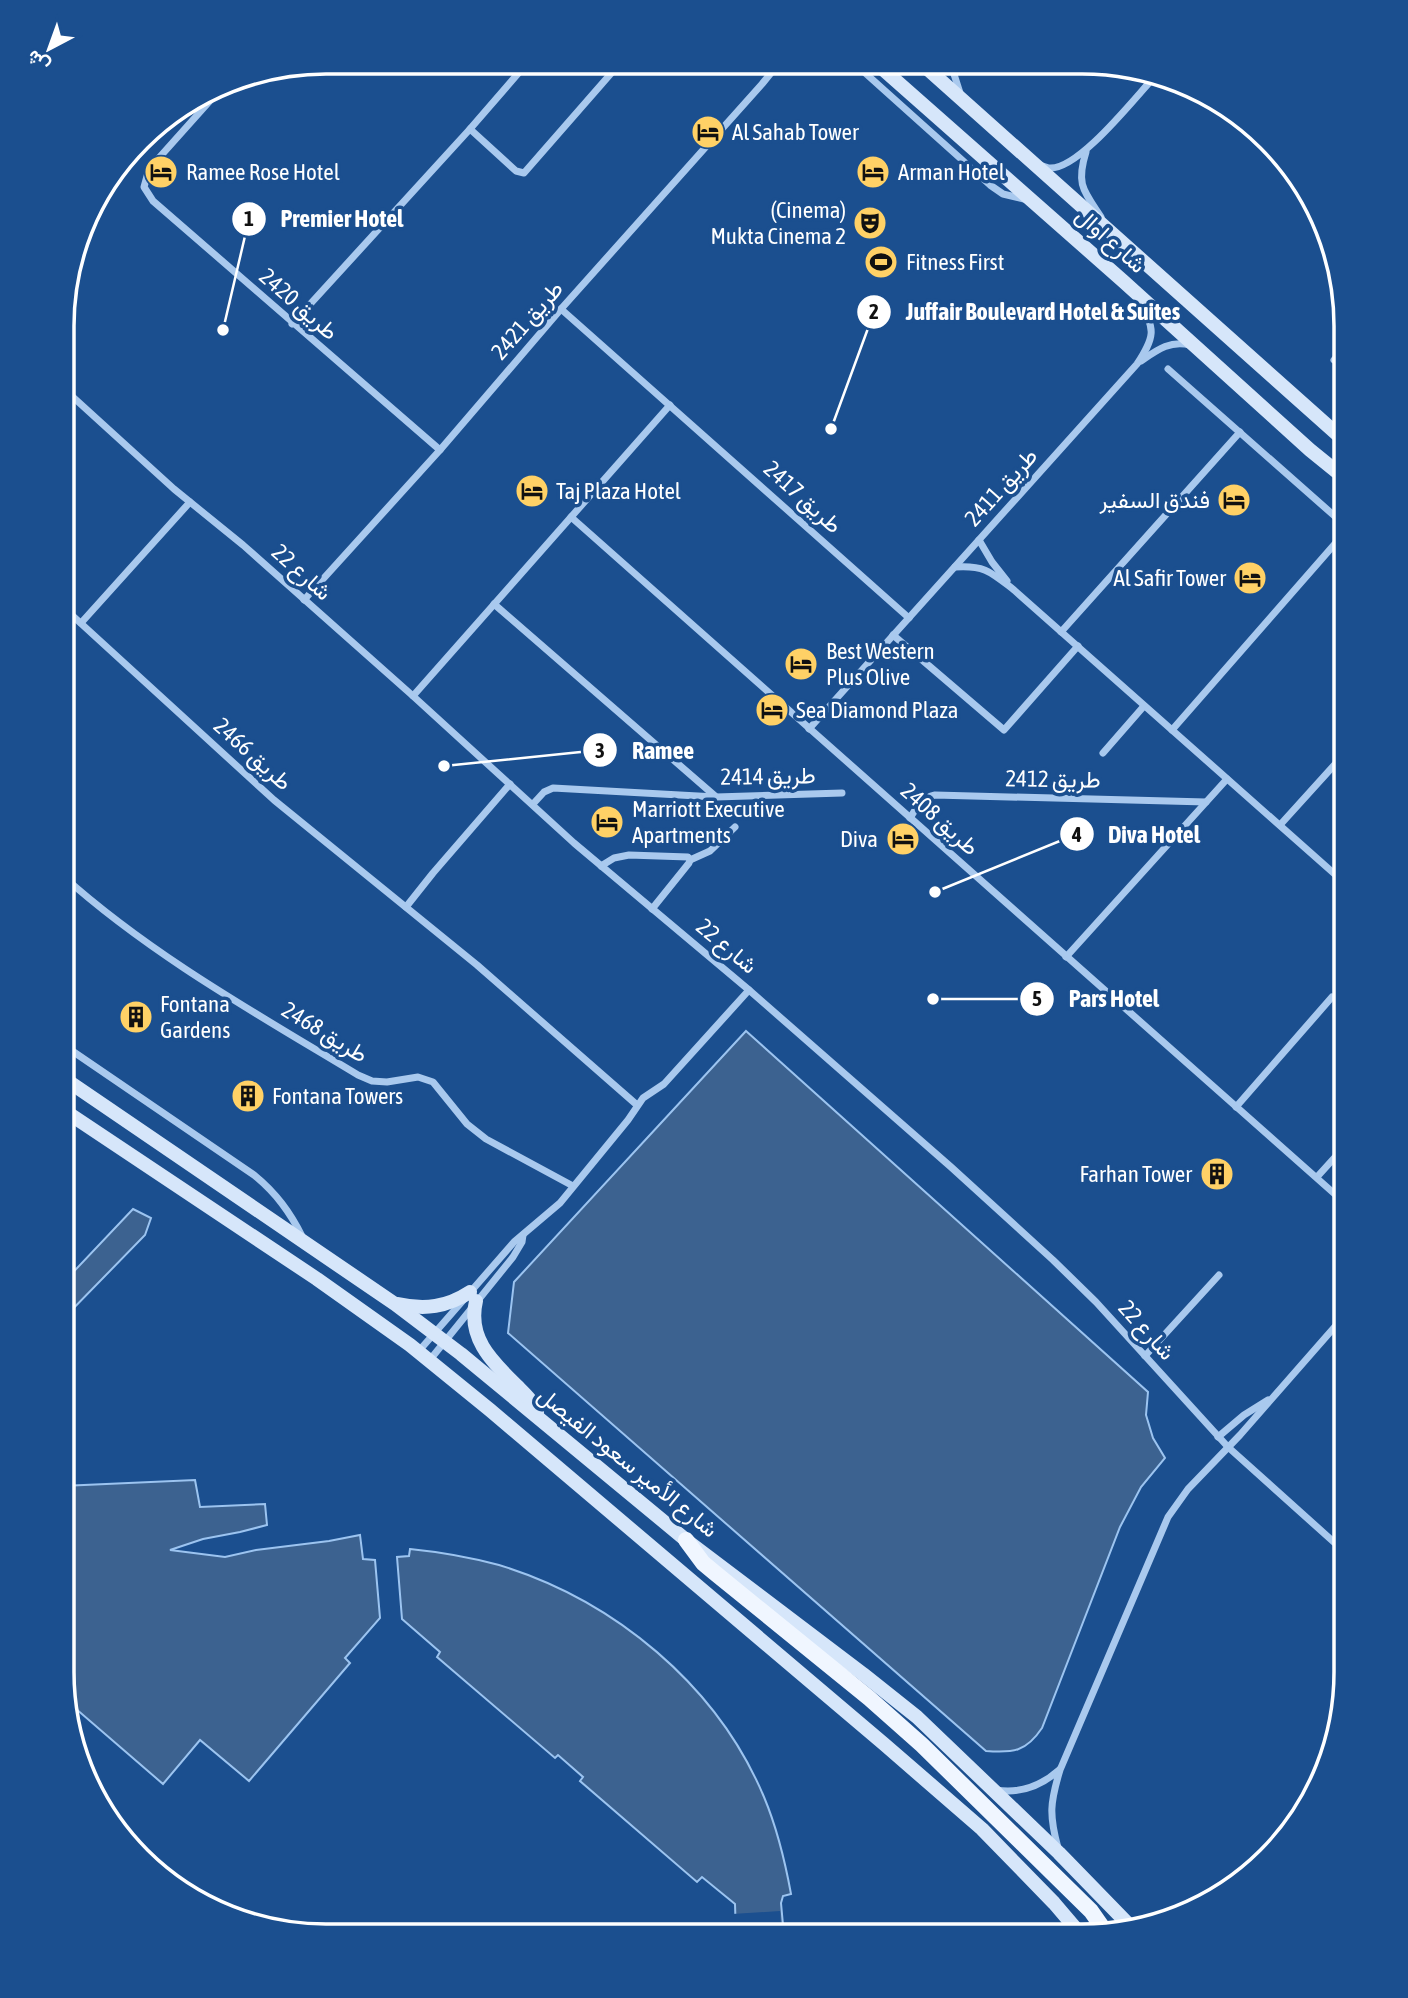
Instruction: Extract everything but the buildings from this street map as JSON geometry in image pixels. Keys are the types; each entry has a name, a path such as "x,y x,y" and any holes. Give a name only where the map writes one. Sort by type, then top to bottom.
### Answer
{"main road":[{"path":"686,1540 715,1573 869,1698 922,1745 1091,1911 1100,1924"}],"street":[{"path":"292,324 518,74"},
{"path":"470,129 516,171 522,173 527,171 611,74"},
{"name":"طريق 2421","path":"304,600 440,450 561,309 770,74"},
{"path":"866,74 996,190 1032,201"},
{"name":"شارع اوال","path":"888,74 1334,469"},
{"name":"شارع اوال","path":"933,74 1334,431"},
{"path":"954,74 963,100"},
{"path":"1035,164 1051,168 1086,152 1149,82"},
{"name":"طريق 2420","path":"208,103 149,169 144,187 153,201 440,450"},
{"path":"1086,152 1080,171 1081,185 1109,230"},
{"name":"طريق 2411","path":"809,729 1137,364 1150,343 1152,326 1149,317 1123,281"},
{"name":"طريق 2417","path":"561,309 909,618"},
{"name":"طريق 2411","path":"1137,364 1167,345 1183,343 1195,346"},
{"path":"1168,369 1334,516"},
{"name":"شارع 22","path":"74,398 413,696 601,866 749,990 1053,1259 1096,1302 1218,1437 1334,1542"},
{"path":"413,696 670,405"},
{"path":"1062,632 1240,432"},
{"path":"81,623 190,502"},
{"name":"طريق 2408","path":"571,517 1334,1193"},
{"path":"979,540 1014,590"},
{"path":"1172,730 1334,543"},
{"path":"954,568 978,567 990,572 1014,590 1334,874"},
{"path":"494,604 716,797"},
{"name":"طريق 2466","path":"74,617 266,793 477,965 637,1105"},
{"path":"893,635 1004,730 1078,646"},
{"path":"1103,753 1144,706"},
{"path":"1280,825 1334,765"},
{"path":"1066,957 1227,779"},
{"path":"406,907 510,784"},
{"name":"طريق 2414","path":"533,804 544,792 553,788 716,797 842,793"},
{"name":"طريق 2412","path":"910,818 921,801 934,796 1206,802"},
{"path":"652,909 690,860 710,851 736,827"},
{"path":"601,866 622,856 636,855 686,856 690,860"},
{"name":"طريق 2468","path":"74,885 136,936 358,1075 372,1081 387,1082 418,1077 433,1082 467,1124 485,1139 573,1186"},
{"path":"424,1357 524,1234 560,1203 643,1098 664,1084 749,990"},
{"path":"1236,1107 1332,997"},
{"path":"74,1052 267,1185 284,1204 305,1242"},
{"name":"شارع الأمير سعود الفيصل","path":"74,1085 440,1337 686,1540 890,1695 993,1789 1125,1921"},
{"name":"شارع الأمير سعود الفيصل","path":"74,1118 317,1279 424,1357 538,1450 972,1821 1072,1924"},
{"path":"1317,1178 1334,1159"},
{"path":"1146,1356 1219,1275"},
{"path":"395,1304 435,1307 473,1297"},
{"path":"424,1357 473,1297"},
{"path":"473,1297 474,1326 479,1342 494,1363 529,1398 537,1417"},
{"path":"1059,1853 1051,1821 1051,1807 1059,1770 1168,1517 1188,1489 1334,1328"},
{"path":"1218,1437 1244,1415 1272,1398"},
{"path":"993,1789 1020,1791 1034,1787 1059,1770"}],"water":[{"path":"746,1031 1148,1392 1146,1415 1153,1438 1165,1458 1141,1487 1120,1527 1042,1728 1030,1742 1018,1749 1004,1752 986,1751 508,1333 514,1282"},
{"path":"133,1209 151,1218 145,1235 74,1308 74,1271"},
{"path":"195,1480 200,1507 265,1504 267,1525 203,1539 170,1550 225,1557 360,1535 363,1559 375,1560 380,1618 345,1658 350,1663 249,1781 200,1740 163,1784 77,1709 74,1689 74,1485"},
{"path":"410,1549 454,1555 499,1565 541,1580 582,1600 621,1624 657,1652 690,1684 719,1718 744,1756 769,1809 791,1894 783,1896 781,1903 783,1924 736,1924 735,1904 702,1877 697,1882 580,1781 583,1777 558,1755 555,1758 437,1657 440,1652 402,1619 397,1557 409,1556"}],"pier":[{"path":"780,1911 781,1924 732,1924 732,1914"}],"place":[{"name":"Al Sahab Tower","path":"708,132"},
{"name":"Ramee Rose Hotel","path":"161,172"},
{"name":"Arman Hotel","path":"873,172"},
{"name":"(Cinema) Mukta Cinema 2","path":"870,223"},
{"name":"Fitness First","path":"881,262"},
{"name":"Premier Hotel","path":"223,330"},
{"name":"Juffair Boulevard Hotel & Suites","path":"831,429"},
{"name":"Taj Plaza Hotel","path":"532,491"},
{"name":"فندق السفير","path":"1234,500"},
{"name":"Al Safir Tower","path":"1250,578"},
{"name":"Best Western Plus Olive","path":"801,664"},
{"name":"Sea Diamond Plaza","path":"772,710"},
{"name":"Ramee","path":"444,766"},
{"name":"Marriott Executive Apartments","path":"607,822"},
{"name":"Diva","path":"903,839"},
{"name":"Diva Hotel","path":"935,892"},
{"name":"Pars Hotel","path":"933,999"},
{"name":"Fontana Gardens","path":"136,1017"},
{"name":"Fontana Towers","path":"248,1096"},
{"name":"Farhan Tower","path":"1217,1174"}]}
